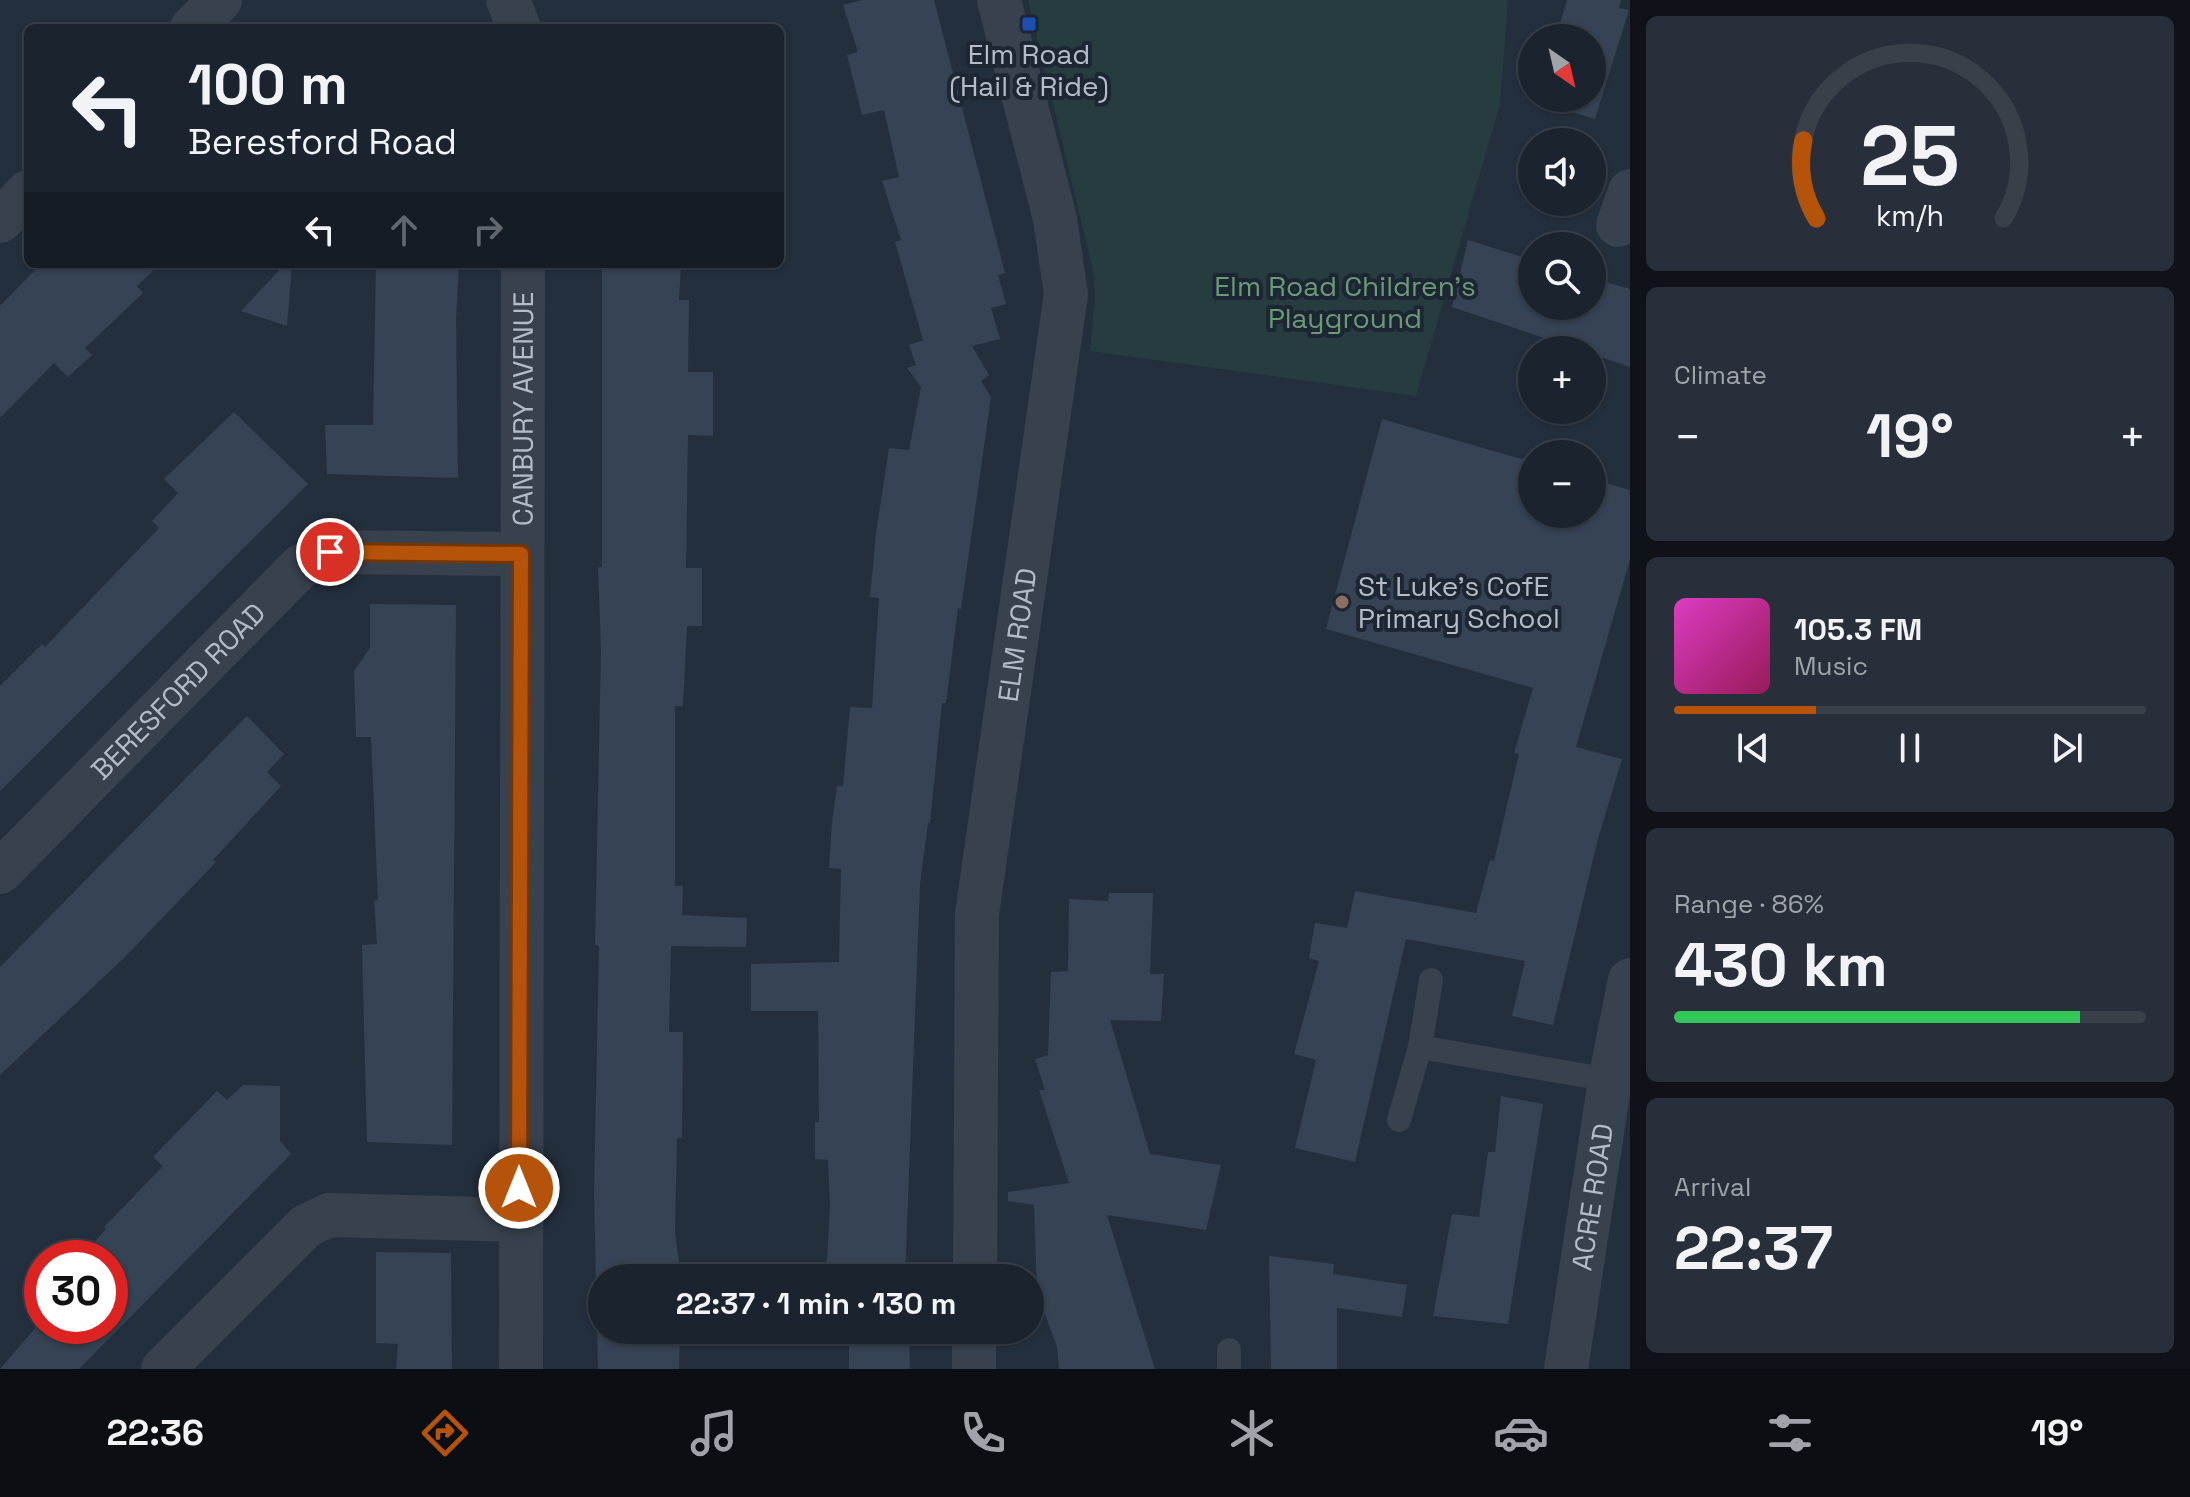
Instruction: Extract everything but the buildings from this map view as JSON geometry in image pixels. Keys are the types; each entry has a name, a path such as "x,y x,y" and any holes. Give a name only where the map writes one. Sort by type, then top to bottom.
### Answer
{"street":[{"path":"196,24 220,0"},
{"path":"508,0 517,24"},
{"name":"ELM ROAD","path":"975,1264 977,914 1066,294 1055,219 999,0"},
{"path":"0,221 24,196"},
{"name":"CANBURY AVENUE","path":"521,1369 523,268"},
{"name":"BERESFORD ROAD","path":"0,872 300,567 330,552 521,554"},
{"name":"ACRE ROAD","path":"1566,1369 1610,1080 1630,980"},
{"path":"163,1369 306,1226 329,1215 519,1220"},
{"path":"974,1344 974,1369"}],"lane":[{"path":"1399,1120 1420,1047 1431,980"},
{"path":"1420,1047 1610,1080"}],"green space":[{"name":"Elm Road Children's Playground","path":"1028,0 1508,0 1500,104 1416,396 1090,351 1094,275"}],"place":[{"name":"Elm Road (Hail & Ride)","path":"1029,24"},
{"name":"St Luke's CofE Primary School","path":"1342,602"}],"route":[{"path":"330,552 521,554 519,1188"}]}
